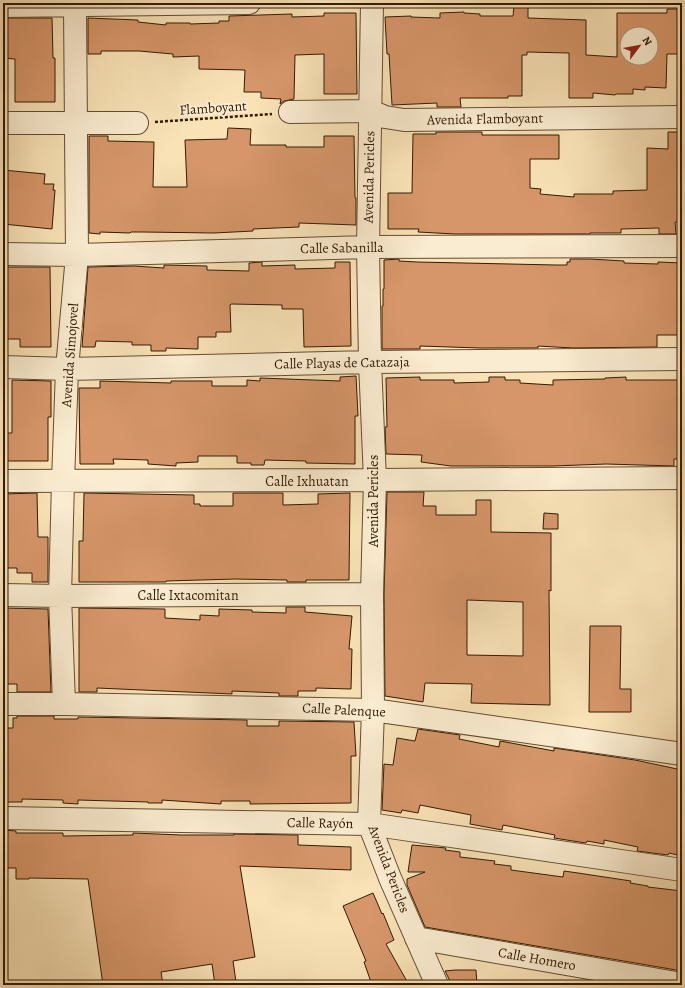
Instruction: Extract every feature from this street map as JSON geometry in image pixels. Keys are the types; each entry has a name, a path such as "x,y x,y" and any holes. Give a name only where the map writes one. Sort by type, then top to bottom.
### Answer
{"street":[{"path":"3,6 51,4 75,6 241,3"},
{"name":"Avenida Pericles","path":"372,3 368,247 370,362 375,480 369,824 437,985"},
{"name":"Avenida Simojovel","path":"64,704 60,596 63,482 67,369 77,254 75,6"},
{"name":"Avenida Flamboyant","path":"290,112 370,111 385,117 404,120 682,117"},
{"path":"3,123 136,123"},
{"name":"Calle Sabanilla","path":"3,254 77,254 368,247 682,246"},
{"name":"Calle Playas de Catazaja","path":"3,367 67,369 370,362 682,359"},
{"name":"Calle Ixhuatan","path":"3,481 63,482 682,478"},
{"name":"Calle Ixtacomitan","path":"3,595 372,594"},
{"name":"Calle Palenque","path":"3,704 372,710 682,754"},
{"name":"Calle Rayón","path":"3,818 369,824 682,870"},
{"name":"Calle Homero","path":"416,938 682,984"}],"path":[{"name":"Flamboyant","path":"136,123 290,112"}],"building":[{"path":"514,6 528,6 528,18 586,20 586,55 617,57 617,13 667,13 667,9 682,9 682,54 667,54 666,88 645,87 645,90 633,89 633,94 615,95 593,93 593,98 569,98 569,53 527,52 527,55 522,55 522,96 508,96 508,98 460,98 461,107 437,107 437,103 392,105 385,17 411,16 440,18 440,13 464,12 480,14 480,16 513,16"},
{"path":"324,13 356,13 357,94 324,94 324,54 295,55 294,99 284,101 280,104 281,99 261,98 261,92 244,92 245,70 199,69 199,56 173,57 173,54 139,51 101,51 101,54 88,54 88,18 138,20 138,22 166,25 166,23 219,23 219,21 229,21 229,16 292,14 292,17 324,16"},
{"path":"7,18 52,18 53,58 55,58 55,102 15,102 15,59 3,58 3,20 7,20"},
{"path":"228,128 251,129 250,145 324,147 324,136 354,136 356,225 299,223 299,227 253,229 253,231 214,233 89,233 89,136 108,136 108,141 154,142 153,187 187,187 185,140 227,139"},
{"path":"436,132 482,132 482,135 559,135 559,159 530,159 530,188 541,189 540,194 574,197 574,194 613,194 613,191 647,190 647,148 668,149 668,132 682,132 682,222 675,222 676,234 659,234 659,228 621,229 621,233 590,234 455,234 418,232 419,229 388,229 388,193 412,193 413,134 436,134"},
{"path":"3,170 45,174 44,184 54,184 53,190 55,190 52,229 3,224"},
{"path":"399,259 399,261 417,262 556,265 567,265 567,262 570,262 570,259 624,261 624,263 682,263 682,335 657,335 657,347 573,348 538,346 538,348 480,348 420,346 420,349 382,349 384,260"},
{"path":"262,262 262,266 295,265 295,269 335,268 335,262 350,262 351,346 304,347 303,309 282,309 282,305 231,304 231,332 216,332 216,337 198,337 198,349 166,348 166,351 151,351 151,345 132,345 132,342 96,341 95,347 82,347 88,267 134,266 164,268 164,265 207,266 207,270 249,271 249,263"},
{"path":"5,267 50,267 51,347 20,347 20,339 3,339"},
{"path":"356,376 358,416 355,416 355,464 265,460 264,465 251,465 251,463 237,463 237,456 198,456 198,462 176,463 176,466 148,464 148,460 113,459 114,464 80,464 79,388 100,388 100,381 171,383 171,381 212,381 212,386 247,386 247,380 260,381 260,378 340,381 340,377"},
{"path":"420,377 420,380 454,380 454,383 489,382 489,377 505,377 505,380 520,380 520,383 553,385 553,380 626,377 626,380 682,380 682,459 674,459 674,466 606,464 553,466 451,466 421,462 422,455 386,454 386,378"},
{"path":"12,380 51,381 51,417 48,417 48,461 3,461 3,433 12,433"},
{"path":"387,492 424,492 423,506 436,506 436,515 476,515 476,500 491,500 491,532 551,533 551,591 549,590 550,705 471,703 472,684 425,683 423,702 385,696 384,594","holes":["467,600 523,602 523,656 467,655"]},
{"path":"37,493 38,537 48,537 48,582 32,582 32,573 17,573 17,568 3,568 3,494"},
{"path":"84,493 194,495 194,504 200,504 200,506 233,506 233,493 283,493 283,505 318,504 318,494 350,493 349,580 306,580 306,582 287,582 287,580 235,579 166,582 79,582 79,541 83,541"},
{"path":"544,513 558,514 558,529 543,529"},
{"path":"286,607 305,607 305,612 352,616 349,649 352,649 351,689 316,688 316,691 298,691 298,696 279,696 279,693 232,691 232,694 97,688 97,692 79,692 79,608 165,609 165,618 200,620 200,615 219,616 219,609 286,613"},
{"path":"3,608 48,609 51,692 17,692 17,684 3,684"},
{"path":"590,626 621,626 620,689 631,689 631,712 589,712"},
{"path":"17,716 54,716 54,719 78,719 78,717 247,720 247,726 279,726 279,721 354,722 356,756 351,756 351,803 250,804 250,801 221,801 221,804 162,800 162,803 148,803 78,800 78,804 63,803 63,800 22,799 22,802 3,802 3,728 13,728 13,718 17,718"},
{"path":"418,729 460,735 459,739 499,747 500,741 554,751 554,748 635,760 682,770 682,856 669,853 668,855 637,851 638,847 604,840 604,844 587,841 586,843 554,838 555,835 503,825 502,830 470,824 471,815 420,805 418,813 402,810 401,813 382,810 384,764 393,765 397,738 415,741"},
{"path":"3,830 16,831 16,833 63,833 63,836 133,835 133,833 181,835 298,835 298,845 351,847 351,870 240,866 255,957 233,961 236,982 215,985 212,964 161,972 163,985 103,985 88,879 16,879 16,868 3,868"},
{"path":"412,845 446,848 445,850 460,852 460,857 495,861 494,864 511,866 511,870 563,877 564,871 631,881 630,883 648,887 682,891 682,971 425,927 407,885 407,879 425,872 408,872"},
{"path":"373,893 394,940 386,944 409,985 372,985 364,962 366,961 343,906"},
{"path":"476,970 477,985 452,985 445,971"}]}
